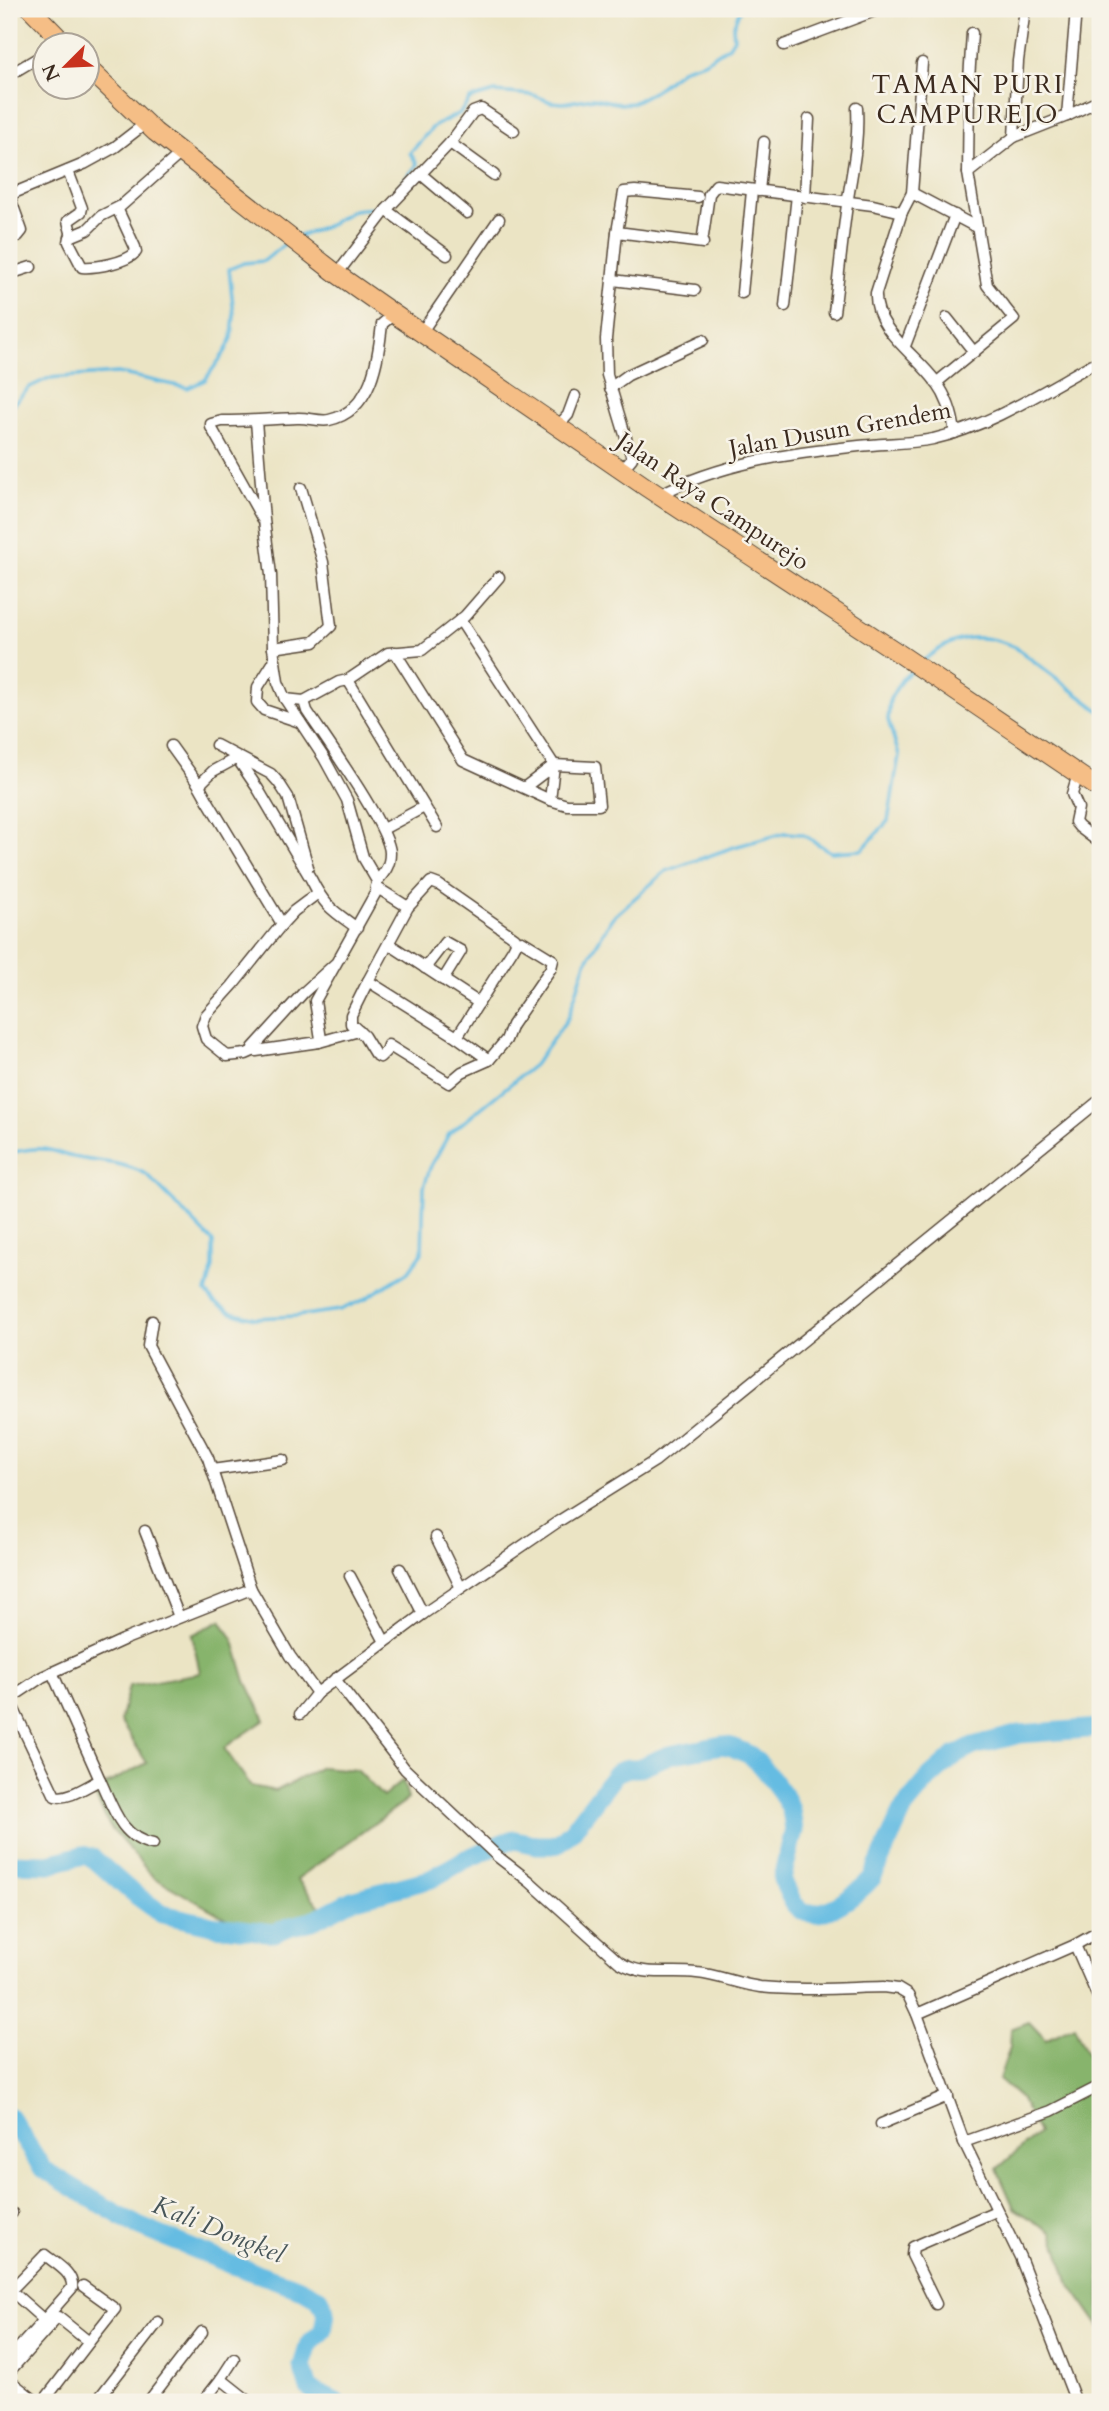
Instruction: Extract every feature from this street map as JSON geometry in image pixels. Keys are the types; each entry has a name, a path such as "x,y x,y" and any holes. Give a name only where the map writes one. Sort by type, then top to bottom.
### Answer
{"main road":[{"path":"31,9 51,32"},
{"name":"Jalan Raya Campurejo","path":"102,81 181,153 337,274 659,495 1100,789"}],"street":[{"path":"785,46 880,9"},
{"path":"1014,136 1018,61 1026,9"},
{"path":"1067,116 1076,9"},
{"path":"936,383 1014,319 987,285 968,173 972,33"},
{"path":"9,75 32,61"},
{"path":"922,63 912,193 902,212 875,300 879,314 892,335 905,346 936,383 953,413 955,433"},
{"path":"968,173 1014,136 1100,100"},
{"path":"834,312 847,202 854,173 857,108"},
{"path":"337,274 386,211 450,143 472,112 478,109 514,131"},
{"path":"785,306 809,120"},
{"path":"9,240 20,235 22,231 9,195 68,171 115,147 146,123"},
{"path":"742,293 764,142"},
{"path":"450,143 494,175"},
{"path":"72,236 88,230 98,218 117,208 181,153"},
{"path":"68,171 82,208 78,215 68,221 72,236 69,242 83,268 131,257 136,251 117,208"},
{"path":"422,175 467,213"},
{"path":"617,232 703,240 709,194 716,185 873,205 902,212"},
{"path":"622,470 632,458 607,375 606,339 624,192 698,197"},
{"path":"912,193 978,228"},
{"path":"386,211 447,255"},
{"path":"905,346 956,215"},
{"path":"421,333 499,219"},
{"path":"9,274 31,267"},
{"path":"613,280 695,290"},
{"path":"264,520 211,427 214,422 300,417 327,421 347,413 361,401 371,382 379,355 383,324 394,314"},
{"path":"947,318 974,352"},
{"path":"610,388 628,376 703,341"},
{"name":"Jalan Dusun Grendem","path":"659,495 683,483 768,458 844,447 929,440 955,433 1011,409 1100,360"},
{"path":"558,426 568,415 575,396"},
{"path":"256,421 278,682 285,699 324,758 347,800 363,857 376,884 408,907"},
{"path":"300,722 264,710 257,702 258,687 274,654 314,642 331,626 323,562 301,488"},
{"path":"285,699 304,701 348,680 388,653 422,650 460,620 499,577"},
{"path":"460,620 554,765 550,800"},
{"path":"395,652 463,760 550,800 567,805 599,805 595,767 554,765 525,788"},
{"path":"348,680 438,827"},
{"path":"304,701 307,711 383,829 390,852 388,870 376,884 357,928 315,1001 321,1039 319,1042"},
{"path":"216,745 237,758 310,876 322,901 357,928"},
{"path":"172,746 199,785 282,924"},
{"path":"324,758 336,754"},
{"path":"199,785 213,771 240,757 271,774 288,797 310,876"},
{"path":"1078,774 1072,794 1078,808 1075,822 1100,843"},
{"path":"383,829 424,807"},
{"path":"457,1037 516,943 522,941 553,960 551,968 512,1025 506,1040 489,1060 462,1072 449,1083 380,1040 362,1034 351,1024 351,1015 408,907 432,882 515,938 516,943"},
{"path":"318,893 294,911 206,1014 202,1026 206,1039 227,1056 362,1034"},
{"path":"425,968 444,942 461,951 443,980"},
{"path":"389,944 479,1003"},
{"path":"255,1050 253,1048 294,1004 337,963"},
{"path":"368,981 489,1060"},
{"path":"294,1004 315,1001"},
{"path":"300,1714 317,1693 423,1614 559,1521 655,1461 1100,1100"},
{"path":"152,1321 149,1348 205,1451 251,1589 290,1656 317,1693"},
{"path":"212,1470 283,1460"},
{"path":"145,1531 179,1618"},
{"path":"436,1537 461,1588"},
{"path":"400,1569 423,1614"},
{"path":"350,1577 386,1642"},
{"path":"100,1780 67,1796 55,1796 9,1699 52,1672 123,1640 251,1589"},
{"path":"52,1672 123,1826 133,1836 153,1844"},
{"path":"335,1679 405,1769 498,1857 529,1881 619,1962 632,1970 645,1973 702,1973 755,1986 789,1990 883,1987 898,1989 908,1995 964,2142 1020,2257 1076,2402"},
{"path":"917,2014 1075,1945 1100,1931"},
{"path":"1075,1945 1100,2002"},
{"path":"964,2142 1051,2110 1100,2086"},
{"path":"881,2124 948,2096"},
{"path":"936,2304 912,2255 913,2248 996,2211"},
{"path":"10,2354 44,2320 74,2283 70,2276 45,2255 9,2290 44,2320"},
{"path":"9,2379 40,2402 89,2342 115,2309 83,2286"},
{"path":"9,2372 58,2317 89,2342"},
{"path":"96,2402 158,2322"},
{"path":"148,2402 202,2332"},
{"path":"202,2402 234,2359"},
{"path":"221,2379 250,2402"}],"green space":[{"path":"221,1620 234,1641 246,1681 265,1720 224,1748 251,1786 276,1791 321,1767 357,1770 383,1797 403,1780 408,1799 297,1879 330,1919 261,1938 153,1877 110,1827 93,1791 147,1763 120,1721 129,1686 200,1673 192,1635"},
{"path":"1029,2022 1046,2040 1074,2026 1100,2081 1100,2327 1068,2281 1053,2233 1014,2208 997,2169 1038,2133 1021,2098 999,2079 1010,2047 1011,2029"}],"waterway":[{"path":"297,237 327,226 353,210 374,208 387,201 417,164 410,153 433,127 460,113 470,99 495,92 533,95 551,102 563,103 593,98 621,104 632,103 653,92 684,68 704,62 729,46 734,38 733,27 740,9"},
{"path":"9,408 30,387 49,378 118,373 188,388 205,380 232,338 234,315 229,269 244,263 264,261 287,242"},
{"path":"923,661 955,641 977,638 1002,642 1015,647 1100,711"},
{"path":"9,1153 45,1149 126,1166 146,1174 213,1242 213,1267 206,1292 214,1302 231,1312 255,1318 297,1316 340,1310 363,1300 408,1272 422,1253 424,1187 430,1168 449,1134 534,1065 568,1018 586,962 612,918 666,871 734,847 785,833 802,834 831,852 862,850 888,821 899,755 888,720 890,699 902,679 914,669"},
{"path":"9,1863 49,1864 83,1855 93,1858 129,1890 162,1914 216,1926 274,1933 312,1921 352,1900 431,1879 464,1860 505,1842 515,1840 537,1845 560,1842 572,1831 616,1773 628,1768 638,1768 669,1755 722,1745 750,1755 782,1793 791,1810 794,1830 782,1879 795,1905 803,1911 814,1913 847,1900 872,1878 904,1808 930,1777 954,1756 973,1746 1020,1734 1100,1728"},
{"name":"Kali Dongkel","path":"9,2116 43,2169 97,2202 138,2226 319,2298 326,2313 323,2331 309,2344 302,2366 309,2389 336,2402"}],"district":[{"name":"TAMAN PURI CAMPUREJO","path":"968,99"}]}
